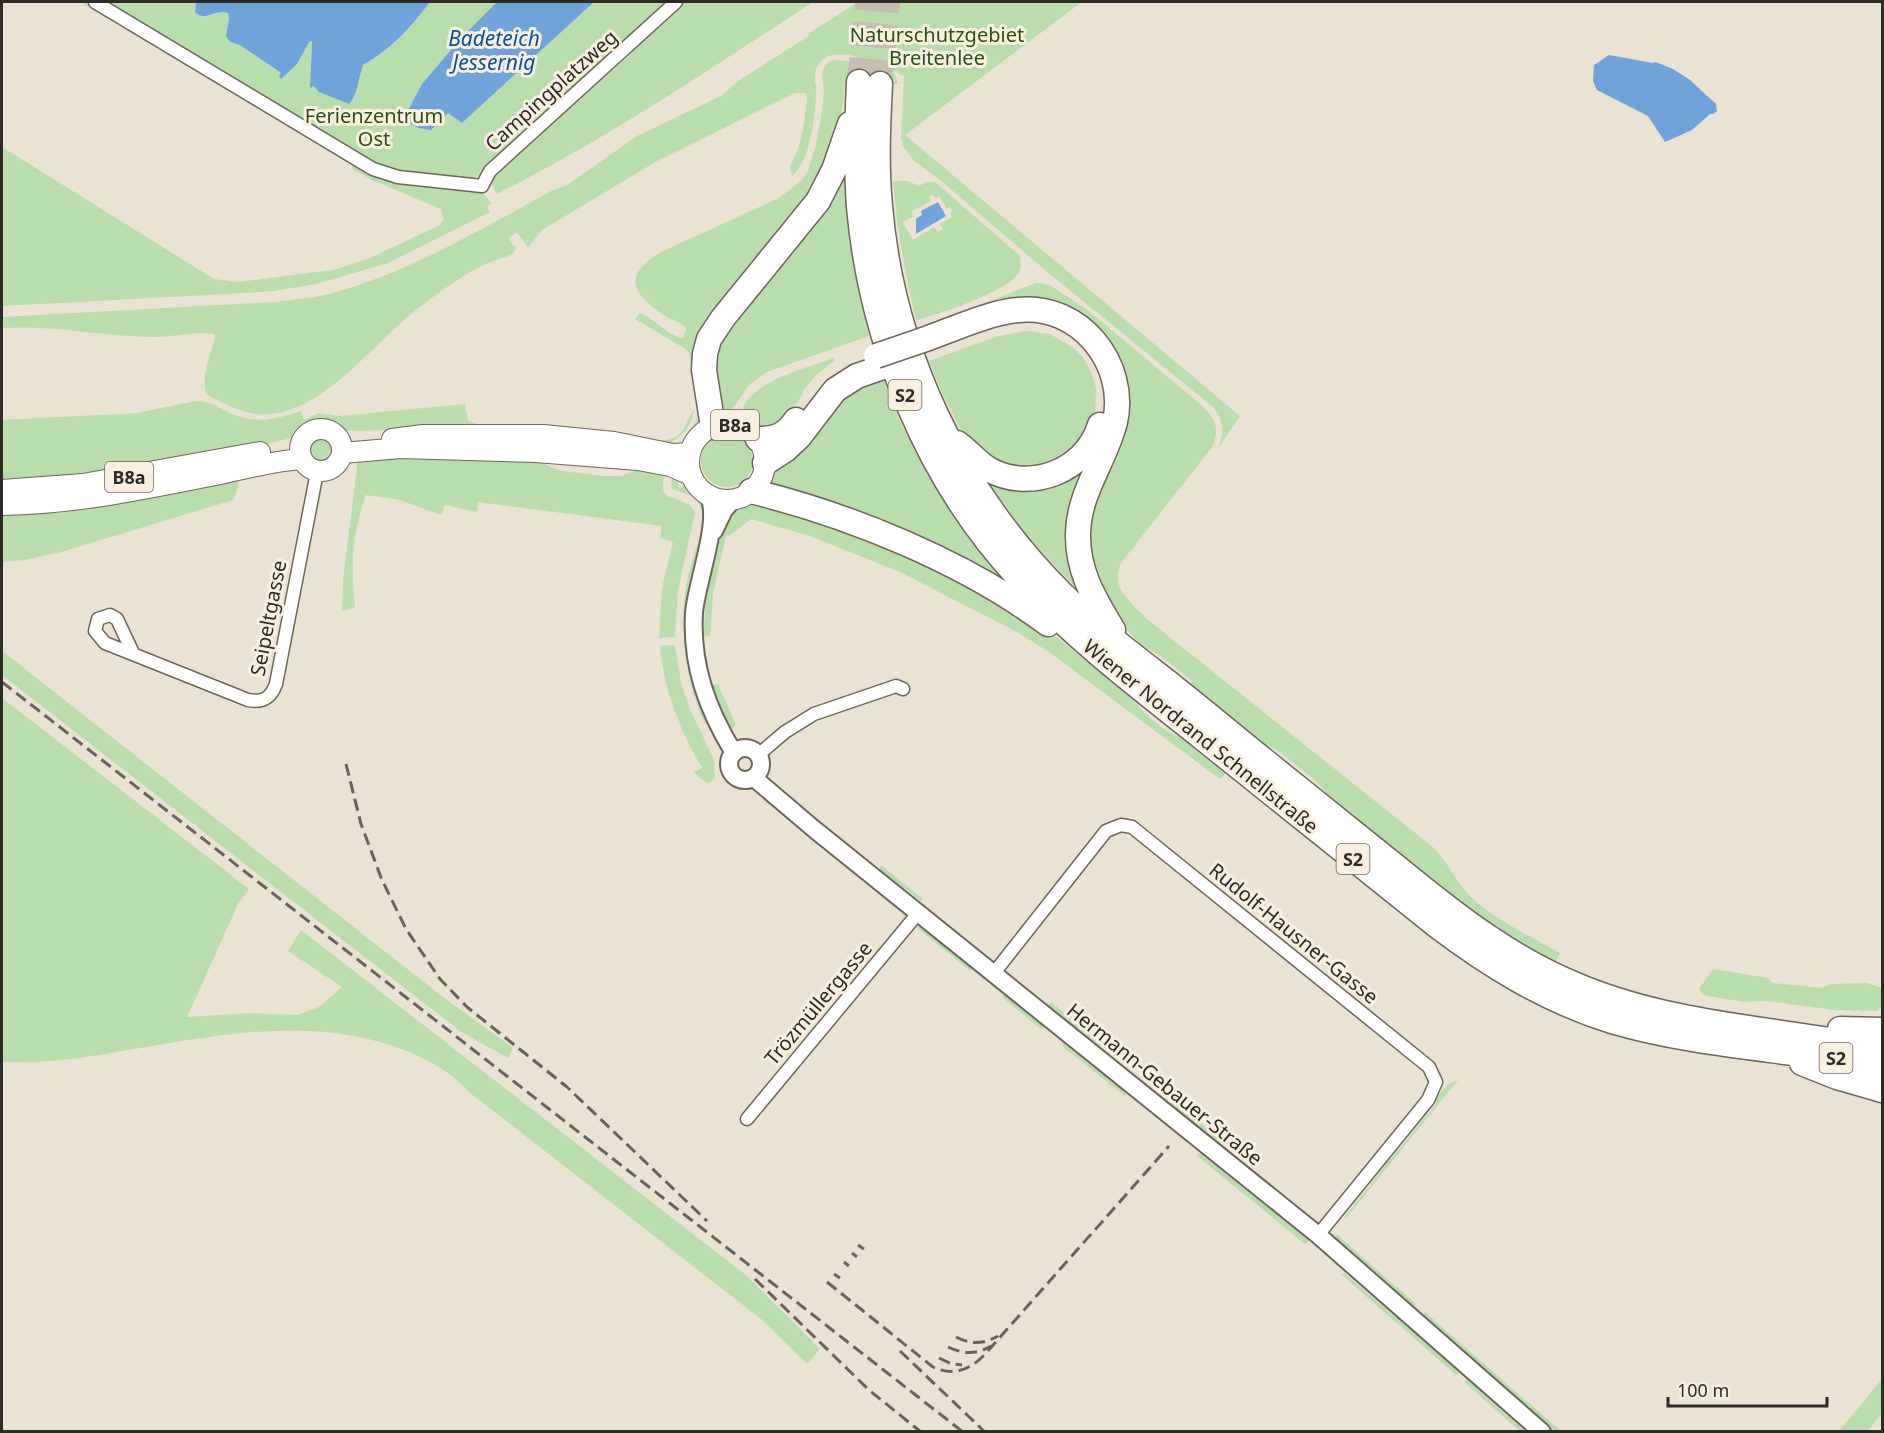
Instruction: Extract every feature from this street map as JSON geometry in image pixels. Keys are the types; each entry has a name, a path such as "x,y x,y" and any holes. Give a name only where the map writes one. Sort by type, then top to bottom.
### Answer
{"highway":[{"path":"713,427 704,370 705,354 710,339 723,318 818,201 834,170 866,88"},
{"name":"Wiener Nordrand Schnellstraße","path":"866,88 877,142 878,183 890,275 899,314 918,370 946,434 987,504 1027,556 1063,594 1124,647 1437,899 1519,957 1580,987 1647,1009 1882,1049"},
{"name":"Wiener Nordrand Schnellstraße","path":"866,88 858,175 864,242 880,321 906,396 942,471 987,540 1018,577 1080,638 1436,926 1522,983 1579,1009 1644,1029 1695,1039 1882,1066"},
{"path":"758,439 771,439 783,435 827,380 852,365 878,362 924,346 991,316 1018,310 1052,314 1071,321 1092,337 1114,376 1117,405 1112,433 1083,498 1079,517 1078,550 1089,588 1124,647"},
{"path":"924,346 1004,326 1025,323 1041,324 1065,333 1080,344 1096,365 1101,376 1104,406 1098,432 1080,459 1060,472 1034,479 1000,474 981,464 946,434"},
{"path":"765,463 792,444 835,390 878,362"},
{"path":"742,495 787,500 836,516 920,551 1002,593 1059,633 1080,638"},
{"path":"1808,1037 1816,1028 1882,1030"},
{"path":"1789,1052 1804,1065 1882,1090"}],"main road":[{"name":"B8a","path":"692,475 689,464 690,453 695,442 713,427 734,424 751,432 758,439 765,463 759,483 742,495"},
{"path":"319,429 332,431 342,447 336,466 324,472 317,472 308,467 301,453 307,434 319,429"},
{"name":"B8a","path":"342,447 423,435 543,435 614,442 673,454 690,453"},
{"path":"342,447 568,454 638,460 670,466 692,475 698,486 708,495 719,499 742,495"},
{"name":"B8a","path":"2,490 83,484 255,453 282,451 301,453"},
{"name":"B8a","path":"2,505 58,502 103,496 226,473 301,453"}],"street":[{"name":"Campingplatzweg","path":"95,2 373,169 398,177 482,186 490,171 676,2"},
{"name":"Seipeltgasse","path":"133,653 248,700 263,700 269,697 276,684 317,472"},
{"name":"Hermann-Gebauer-Straße","path":"708,495 712,504 710,540 696,602 694,642 704,691 717,724 734,753 729,764 734,776 744,780 754,778 814,829 1318,1235 1542,1431"},
{"name":"Hermann-Gebauer-Straße","path":"710,540 724,510 742,495"},
{"path":"758,755 785,732 814,714 896,686 903,689"},
{"path":"734,753 743,748 758,755 761,768 754,778"},
{"name":"Rudolf-Hausner-Gasse","path":"994,973 1106,831 1121,825 1132,827 1411,1052 1429,1067 1436,1082 1428,1100 1318,1235"},
{"name":"Trözmüllergasse","path":"747,1119 919,912"}],"green space":[{"path":"80,2 88,2 368,172 479,191 492,204 487,206 490,212 388,263 316,284 274,291 2,306 2,147 214,279 238,282 333,270 368,259 440,225 444,220 441,209 372,180 353,169 352,165"},
{"name":"Ferienzentrum Ost","path":"104,2 196,2 195,12 204,17 223,11 228,13 226,36 230,42 240,45 282,74 279,77 297,64 309,42 312,41 310,88 314,86 354,98 356,83 363,65 391,46 430,2 497,2 460,39 422,84 406,122 419,128 448,113 462,123 594,2 667,2 482,175 462,181 395,172 373,164"},
{"name":"Naturschutzgebiet Breitenlee","path":"684,2 813,2 619,126 497,194 491,183 495,174 625,59"},
{"path":"858,2 1082,2 905,135 1240,416 1217,450 1222,428 1220,418 1213,407 1045,270 939,179 913,160 903,146 901,138 904,76 894,71 898,84 845,81 843,104 835,138 821,172 803,202 717,311 702,421 682,446 679,445 691,432 698,416 689,353 635,319 639,313 681,338 684,337 686,328 653,308 644,299 638,291 637,276 650,259 663,251 777,199 800,182 808,171 816,145 824,92 822,74 824,68 827,63 834,60 871,63 864,59 838,54 823,59 818,66 815,77 816,99 811,136 804,159 792,176 790,166 798,150 802,133 806,93 795,93 657,161 542,230 528,248 517,232 509,238 514,247 517,246 513,254 483,265 446,288 411,314 328,389 291,410 271,414 254,414 207,395 205,372 215,334 150,337 39,328 2,328 2,317 274,302 315,297 376,279 437,252 553,190 566,186 635,137 721,96 738,81"},
{"path":"844,177 854,257 869,336 767,372 750,384 728,415 722,417 711,348 838,178"},
{"path":"893,181 908,181 919,186 926,182 935,182 1020,256 1019,272 1011,281 987,295 916,320 902,251","holes":["933,194 935,198 939,196 947,209 950,207 952,217 940,224 943,229 938,232 934,227 913,240 903,222 913,217 912,211 931,201 929,197"]},
{"path":"1036,283 1050,285 1089,311 1200,404 1215,423 1216,433 1213,446 1121,563 1118,580 1124,594 1147,619 1434,848 1476,902 1511,926 1560,953 1555,963 1497,929 1457,900 1335,803 1315,780 1277,750 1261,742 1195,689 1190,679 1158,654 1142,646 1106,607 1085,539 1125,388 1123,368 1117,351 1109,339 1099,327 1074,309 1045,299 1031,298 981,307 980,305"},
{"path":"1026,331 1050,334 1072,347 1083,357 1096,388 1095,416 1084,442 1042,469 997,464 974,444 960,428 929,361 998,336"},
{"path":"834,358 835,360 816,375 803,390 803,394 782,423 760,429 743,420 743,408 750,397 762,387 793,372"},
{"path":"883,378 907,437 922,465 957,519 1016,594 765,486 771,471 847,392"},
{"path":"196,401 209,403 238,416 259,420 301,411 304,420 318,413 340,416 465,404 468,421 484,426 657,441 678,435 694,409 692,420 687,428 671,442 668,448 468,428 341,431 330,424 319,423 302,429 296,437 254,447 109,474 2,483 2,420 137,413"},
{"path":"321,434 332,439 337,450 332,461 321,466 310,461 305,450 310,439"},
{"path":"727,435 737,437 745,443 751,451 753,461 751,471 745,479 737,485 727,487 717,485 709,479 703,471 701,461 703,451 709,443 717,437"},
{"path":"1092,453 1078,590 1026,535 979,469 1002,480"},
{"path":"490,456 542,463 562,471 603,476 621,476 647,467 665,470 664,493 691,506 695,513 678,590 675,637 659,638 662,588 673,542 660,538 662,526 478,502 477,512 445,505 441,515 400,500 366,495 357,524 353,551 355,608 342,611 343,580 358,460"},
{"path":"674,472 680,478 678,487 682,488 685,479 703,504 704,509 698,699 708,723 706,724 692,686 683,632 688,576 700,536 703,512 695,497 672,489"},
{"path":"237,480 239,486 233,500 61,552 2,562 2,513"},
{"path":"752,500 867,537 1000,601 1004,610 1037,631 1058,638 1132,699 1154,721 1180,737 1226,773 1220,779 1049,652 1017,632 900,572 807,535 751,519 729,536 726,535 713,594 710,636 704,636 705,605 711,559 727,515 738,506"},
{"path":"675,645 681,683 690,709 714,760 715,778 709,783 694,772 702,768 680,724 665,679 660,646"},
{"path":"2,651 443,997 513,1048 508,1058 460,1031 2,675"},
{"path":"718,684 736,725 730,731 722,718 710,686"},
{"path":"2,698 249,889 238,904 187,1017 249,1013 297,1015 319,1007 342,987 288,951 301,930 747,1276 820,1349 807,1364 761,1319 469,1092 455,1078 431,1062 404,1050 364,1038 324,1032 283,1031 201,1038 69,1059 2,1062"},
{"path":"881,865 923,899 921,901 904,888 902,890 878,872"},
{"path":"916,927 924,928 934,934 932,936 961,959 964,957 974,966 970,971"},
{"path":"1713,969 1768,978 1772,983 1821,988 1832,984 1868,983 1882,988 1882,1005 1878,1011 1834,1010 1766,1001 1743,1002 1704,995 1699,989"},
{"path":"1005,993 1046,1024 1042,1030 1002,997"},
{"path":"1051,1002 1104,1045 1099,1046 1077,1028 1074,1030 1047,1007"},
{"path":"1064,1043 1117,1086 1119,1084 1126,1091 1126,1097 1062,1046"},
{"path":"1458,1080 1344,1218 1385,1166 1388,1158 1391,1159 1437,1103 1435,1100 1447,1085"},
{"path":"1170,1098 1223,1141 1221,1144 1201,1128 1198,1131 1174,1111 1176,1108 1170,1103"},
{"path":"1200,1153 1288,1224 1290,1222 1310,1238 1305,1244 1196,1155"},
{"path":"1335,1233 1417,1305 1411,1307 1406,1304 1408,1301 1346,1247 1344,1249 1338,1243"},
{"path":"1344,1273 1395,1317 1398,1315 1460,1372 1456,1375 1342,1275"},
{"path":"1425,1312 1561,1431 1555,1431 1494,1377 1492,1379 1422,1317"},
{"path":"1469,1378 1482,1389 1480,1392 1525,1431 1520,1431 1464,1382"},
{"path":"1882,1379 1882,1413 1868,1431 1839,1431"}],"water":[{"path":"196,2 430,2 400,37 363,65 356,91 349,104 319,92 314,86 310,88 312,41 309,42 297,64 281,79 279,77 281,73 240,45 230,42 226,36 228,13 199,15 195,12"},
{"name":"Badeteich Jessernig","path":"497,2 594,2 462,123 448,113 431,130 406,122 405,116 422,84 460,39"},
{"path":"1609,55 1656,62 1673,69 1690,80 1716,104 1717,111 1710,114 1692,130 1665,142 1648,116 1597,90 1593,81 1594,65"},
{"path":"938,202 946,216 916,234 916,219 922,215 921,211"}],"tunnel":[{"path":"859,82 867,2"},
{"path":"880,84 888,2"}],"railway":[{"path":"2,682 963,1432"},
{"path":"346,764 361,824 382,880 406,929 440,979 467,1007 567,1087 707,1221"},
{"path":"827,1282 933,1367 949,1371 963,1370 987,1352 1169,1146"},
{"path":"858,1245 864,1249"},
{"path":"852,1253 857,1257"},
{"path":"844,1262 849,1266"},
{"path":"834,1274 840,1278"},
{"path":"755,1279 869,1390 921,1432"},
{"path":"956,1337 977,1343 998,1336"},
{"path":"948,1347 970,1352 991,1346"},
{"path":"900,1351 985,1432"},
{"path":"939,1358 952,1364 962,1365"}]}
